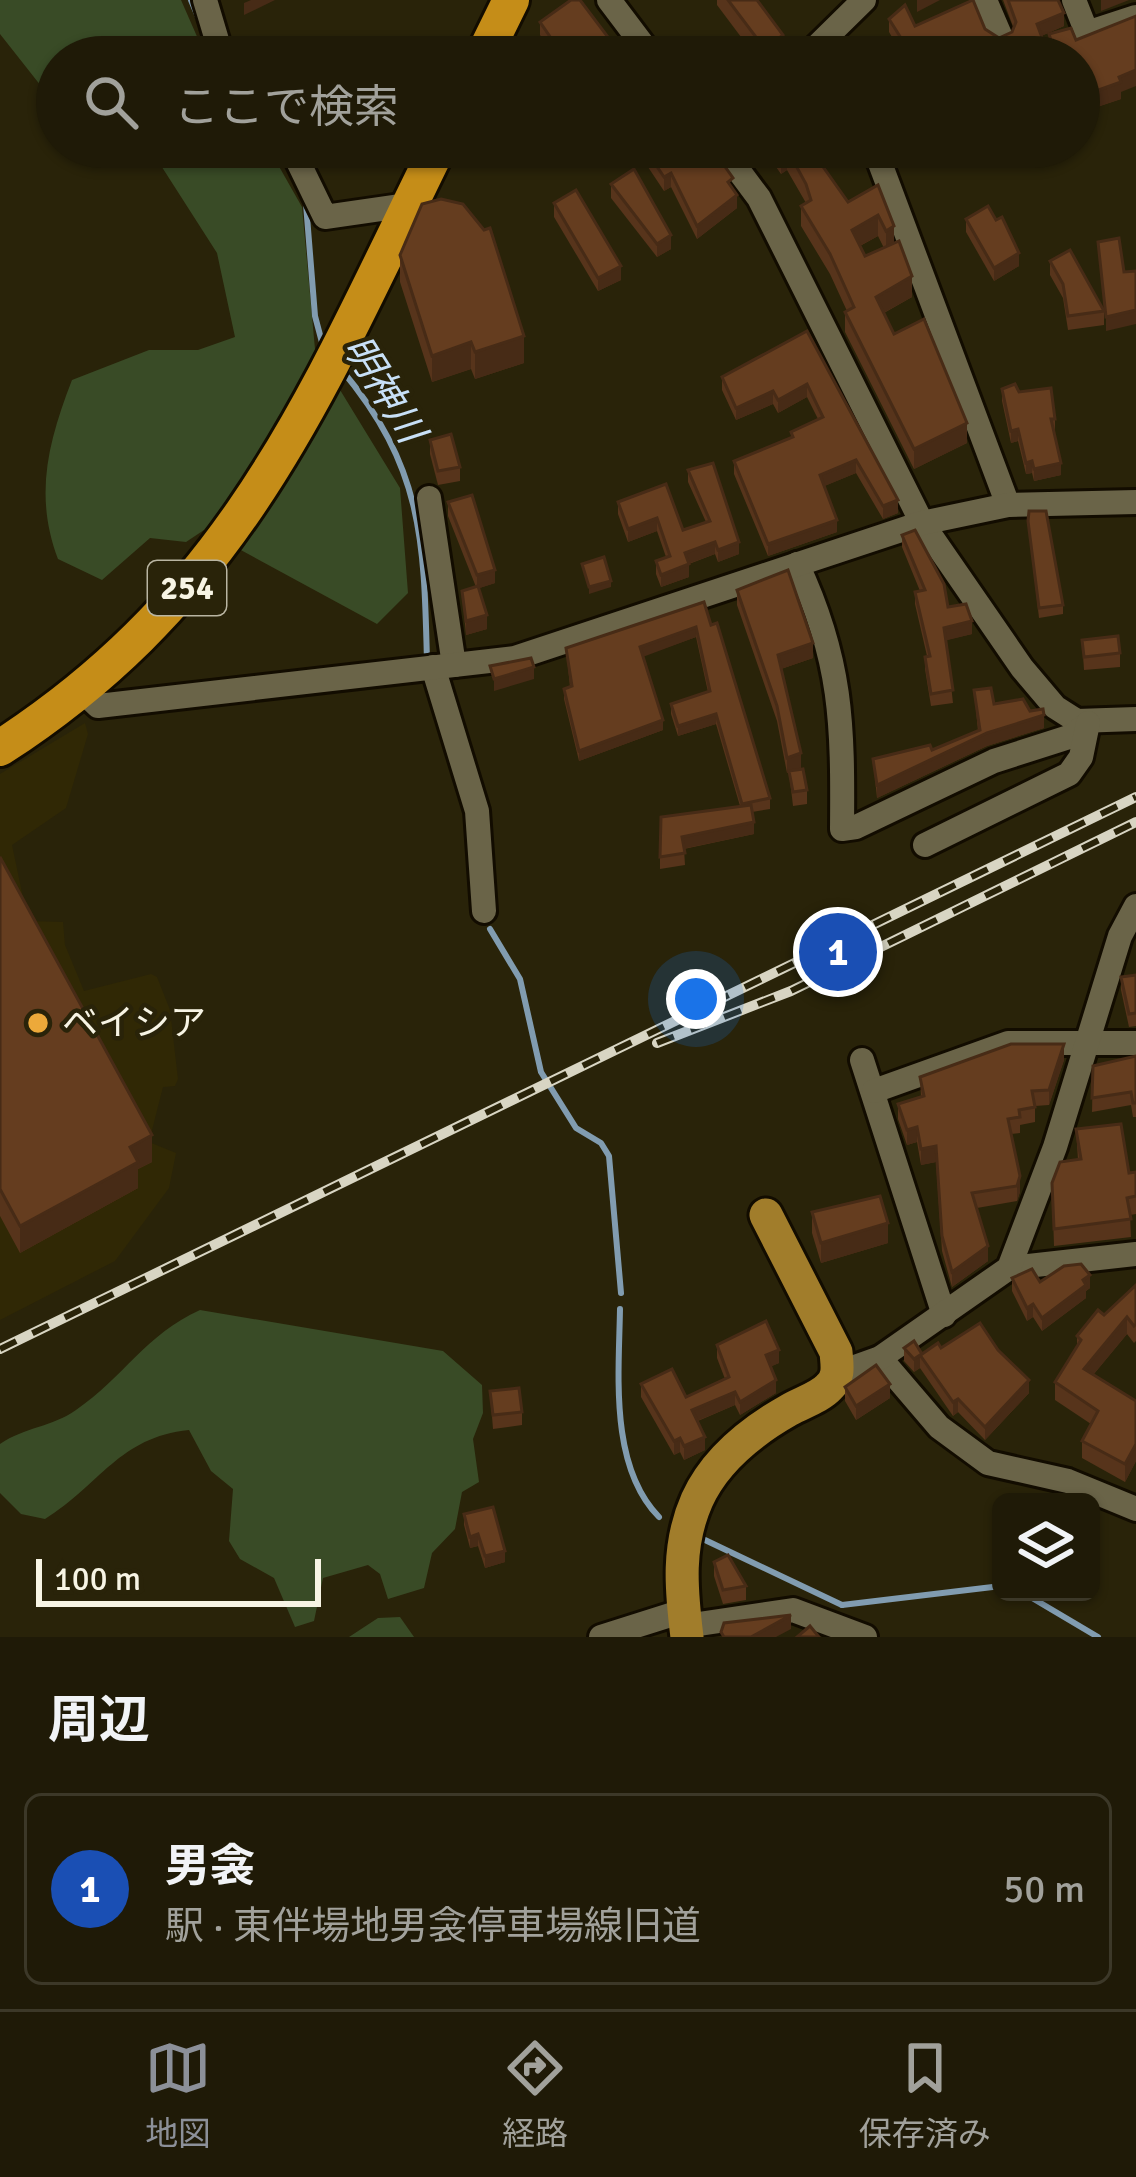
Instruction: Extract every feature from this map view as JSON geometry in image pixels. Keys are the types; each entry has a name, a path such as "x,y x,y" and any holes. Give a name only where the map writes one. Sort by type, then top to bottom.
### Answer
{"highway":[{"path":"493,36 511,0"},
{"name":"254","path":"0,748 80,689 197,577 269,477 326,383 427,168"}],"main road":[{"path":"685,1625 685,1535 698,1496 728,1455 763,1425 829,1388 838,1373 836,1352 766,1215"}],"street":[{"path":"205,0 216,36"},
{"path":"985,0 1000,35"},
{"path":"1074,0 1087,33 1136,16"},
{"path":"618,3 639,36"},
{"path":"825,36 853,4"},
{"path":"301,168 325,217 408,205"},
{"path":"738,168 759,198 922,523 1042,693 1065,714 1088,723 1136,719"},
{"path":"882,168 1008,505"},
{"path":"429,498 444,666 477,811 484,910"},
{"path":"80,689 98,706 515,658 922,523 1008,505 1136,502"},
{"path":"797,564 834,656 843,730 842,829 856,827 994,761 1072,736 1088,723"},
{"path":"926,845 1069,774 1082,757 1088,723"},
{"path":"1009,1268 1055,1147 1120,936 1136,906"},
{"path":"874,1091 1008,1043 1136,1042"},
{"path":"862,1060 944,1315"},
{"path":"838,1373 880,1358 1009,1268 1136,1254"},
{"path":"880,1358 938,1427 988,1463 1068,1480 1136,1509"},
{"path":"601,1637 793,1610 865,1637"}],"shaded area":[{"path":"85,723 88,734 66,808 12,845 28,921 63,922 65,945 84,991 151,974 157,977 170,1010 178,1079 175,1086 163,1087 149,1142 176,1153 169,1188 115,1261 0,1320 0,774"}],"green space":[{"path":"0,0 181,0 197,36 36,36 36,80 0,34"},
{"path":"163,168 280,168 302,207 315,349 400,488 408,593 377,624 204,530 186,542 150,538 102,580 58,559 47,513 47,469 72,380 149,350 198,350 235,337 217,253"},
{"path":"200,1310 443,1351 482,1385 483,1413 473,1439 479,1482 462,1492 455,1529 432,1553 424,1588 388,1599 380,1574 368,1565 323,1578 314,1621 295,1627 274,1578 240,1559 229,1541 233,1489 211,1471 189,1430 165,1434 127,1452 45,1519 21,1514 0,1493 0,1444 76,1410 164,1331"},
{"path":"400,1617 414,1637 349,1637 378,1618"}],"building":[{"path":"571,0 580,0 607,36 550,36 540,22"},
{"path":"728,0 757,0 783,35 755,36"},
{"path":"973,0 985,29 996,36 900,36 889,19 905,5 915,26"},
{"path":"1008,0 1058,0 1064,13 1037,24 1041,36 1003,36 1012,32 1016,22"},
{"path":"1136,16 1136,70 1100,90 1100,36 1086,36"},
{"path":"1071,28 1074,36 1050,36 1049,34"},
{"path":"658,168 726,168 737,195 697,226 671,173 664,177"},
{"path":"797,168 824,168 848,202 878,185 894,226 886,231 878,215 852,230 865,256 899,241 912,276 876,297 894,334 924,319 967,423 914,449 845,312 854,307 830,254 801,206 811,200"},
{"path":"634,169 671,235 657,244 611,184"},
{"path":"576,190 621,266 598,278 554,203"},
{"path":"441,199 463,204 484,230 490,228 524,336 475,352 471,342 432,356 400,255 422,204"},
{"path":"988,206 996,220 1002,217 1019,253 994,268 966,219"},
{"path":"1119,238 1124,272 1136,271 1136,310 1106,317 1098,242"},
{"path":"1070,250 1104,311 1068,316 1063,284 1050,261"},
{"path":"807,331 898,500 883,506 856,460 820,475 837,520 768,544 734,461 793,437 791,432 823,417 807,384 778,400 773,391 736,408 722,377"},
{"path":"1015,384 1019,392 1051,388 1055,419 1051,419 1061,463 1034,469 1032,461 1026,463 1018,429 1011,431 1002,389"},
{"path":"451,434 460,467 438,471 430,440"},
{"path":"713,463 739,542 718,550 715,542 685,553 689,564 661,575 656,561 670,556 657,518 628,529 618,502 666,484 683,530 710,521 688,470"},
{"path":"472,495 495,570 477,575 448,502"},
{"path":"1029,511 1046,511 1063,605 1039,608"},
{"path":"915,530 944,584 948,607 966,604 972,621 944,628 953,690 931,694 925,657 930,656 915,592 925,590 902,535"},
{"path":"604,557 611,581 589,587 582,564"},
{"path":"788,570 813,643 778,655 801,753 787,758 777,706 737,590"},
{"path":"478,586 487,615 466,621 462,591"},
{"path":"704,602 711,625 717,623 770,798 742,804 716,714 678,726 671,704 710,691 696,627 640,647 663,720 579,751 564,689 572,686 566,648"},
{"path":"1118,636 1120,653 1084,657 1082,640"},
{"path":"531,658 534,667 494,679 490,666"},
{"path":"991,688 994,704 1023,699 1030,711 1043,709 1044,715 987,733 877,785 873,759 930,745 932,750 980,730 974,690"},
{"path":"803,769 807,790 793,792 789,771"},
{"path":"751,805 754,822 682,837 685,853 660,857 661,817"},
{"name":"ベイシア","path":"0,857 152,1135 130,1147 138,1162 20,1226 0,1189"},
{"path":"1136,975 1136,1013 1129,1014 1121,977"},
{"path":"1011,1044 1064,1044 1049,1090 1032,1091 1035,1107 1019,1110 1020,1117 1008,1119 1020,1176 1017,1186 972,1193 988,1246 952,1272 942,1236 936,1146 921,1149 917,1127 907,1130 898,1104 924,1096 920,1077"},
{"path":"1136,1056 1136,1103 1131,1092 1092,1098 1093,1066"},
{"path":"1121,1124 1129,1173 1136,1172 1136,1196 1127,1198 1131,1219 1054,1229 1052,1183 1060,1162 1081,1159 1076,1129"},
{"path":"880,1196 888,1223 821,1243 812,1212"},
{"path":"1081,1264 1090,1275 1083,1280 1086,1285 1042,1318 1033,1304 1027,1308 1012,1278 1032,1269 1040,1282 1064,1266"},
{"path":"1136,1285 1136,1324 1127,1317 1084,1369 1136,1401 1136,1444 1125,1464 1082,1441 1098,1411 1055,1382 1081,1340 1077,1336 1098,1310 1104,1315"},
{"path":"766,1321 779,1350 766,1355 776,1380 740,1402 735,1392 692,1410 705,1437 684,1446 680,1438 674,1441 641,1384 672,1369 686,1397 729,1377 717,1345"},
{"path":"980,1323 998,1350 1029,1380 985,1427 958,1399 953,1402 920,1355 914,1359 904,1348 914,1341 922,1354 938,1343 941,1348"},
{"path":"876,1365 890,1384 856,1406 845,1387"},
{"path":"519,1388 522,1412 493,1415 490,1391"},
{"path":"493,1507 505,1551 485,1556 478,1534 470,1537 464,1514"},
{"path":"728,1555 746,1586 723,1590 714,1562"},
{"path":"791,1615 751,1637 724,1637 721,1632 724,1623"},
{"path":"810,1626 819,1637 797,1637"}],"waterway":[{"name":"明神川","path":"191,0 199,19"},
{"name":"明神川","path":"306,204 315,316 324,350"},
{"name":"明神川","path":"341,369 389,439 414,506 424,579 427,662"},
{"name":"明神川","path":"490,929 520,979 541,1072 576,1128 601,1143 609,1156 621,1293"},
{"name":"明神川","path":"620,1309 624,1446 643,1496 659,1517"},
{"name":"明神川","path":"705,1540 842,1605"},
{"name":"明神川","path":"842,1605 992,1587"},
{"name":"明神川","path":"1037,1601 1098,1637"}],"railway":[{"path":"0,1349 1136,797"},
{"path":"657,1043 791,991 1136,822"}],"place":[{"name":"男衾","path":"838,952"},
{"name":"ベイシア","path":"38,1023"}]}
